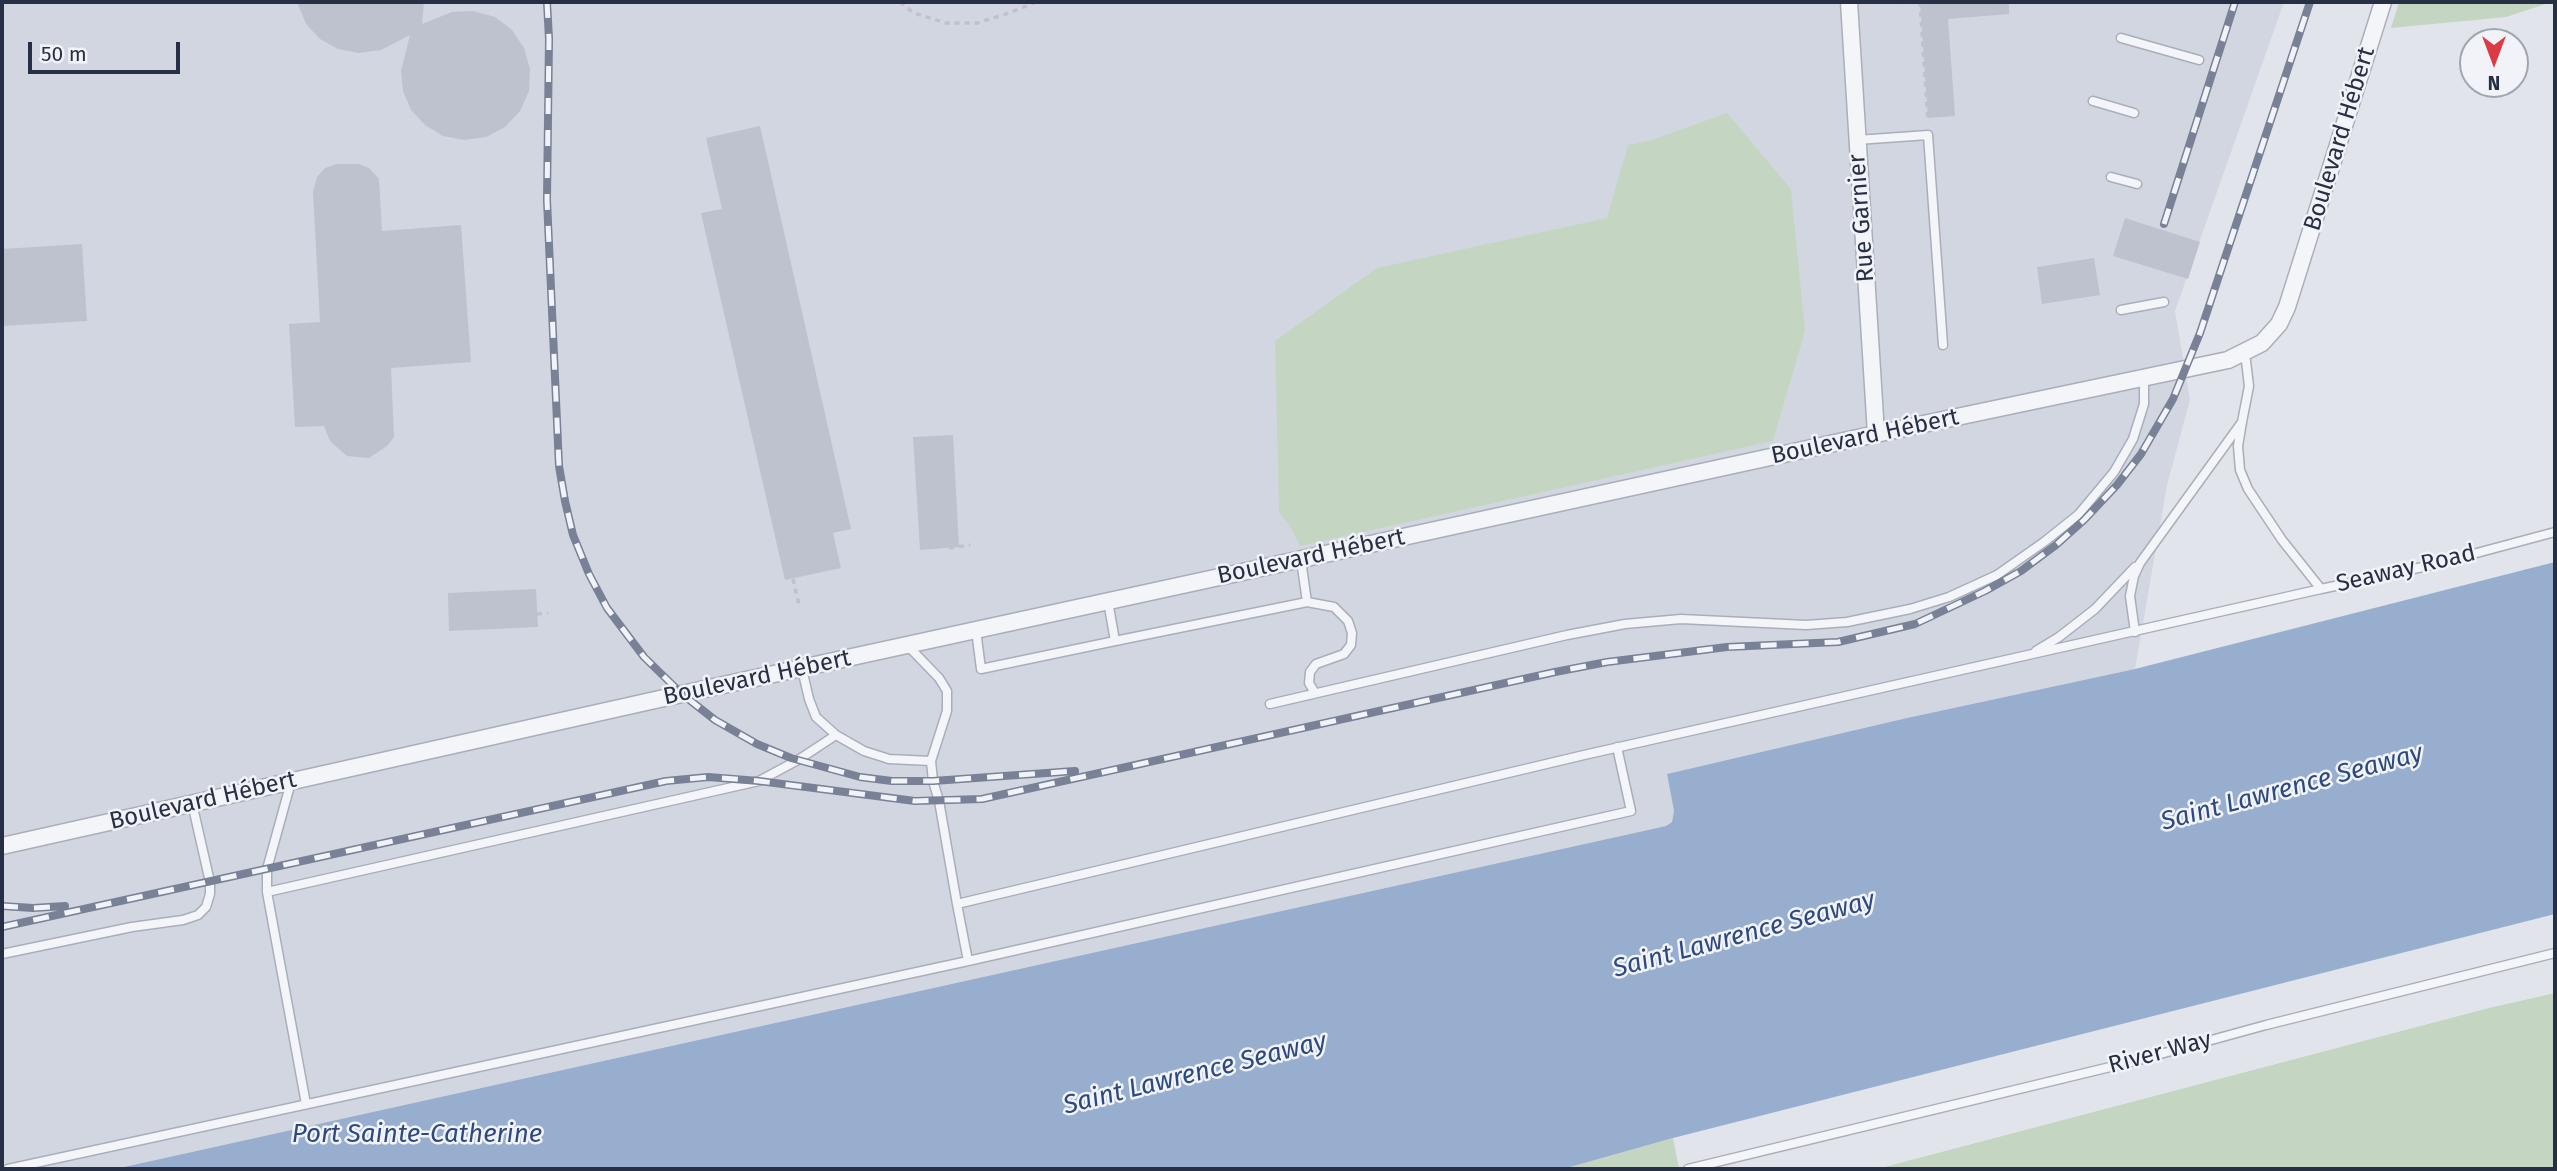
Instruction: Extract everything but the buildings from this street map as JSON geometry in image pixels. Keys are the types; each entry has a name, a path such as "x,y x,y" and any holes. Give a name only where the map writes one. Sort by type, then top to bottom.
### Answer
{"street":[{"name":"Rue Garnier","path":"1849,2 1876,434"},
{"name":"Boulevard Hébert","path":"2,846 1108,601 2228,360 2262,343 2279,324 2287,307 2383,2"}],"lane":[{"path":"2121,38 2199,60"},
{"path":"2093,101 2134,113"},
{"path":"1857,140 1928,135 1942,345"},
{"path":"2111,177 2137,184"},
{"path":"2121,310 2164,302"},
{"name":"Seaway Road","path":"2245,353 2249,386 2238,446 2241,470 2248,489 2321,589 2432,565 2555,532"},
{"path":"1270,704 1625,624 1681,620 1806,625 1847,622 1910,609 1949,597 1997,575 2078,515 2114,472 2133,439 2144,404 2144,378"},
{"path":"2028,656 2059,637 2095,609 2140,563 2242,422"},
{"path":"1300,560 1307,603"},
{"path":"2135,632 2130,596 2140,563"},
{"path":"957,904 1617,747 2321,589"},
{"path":"1108,601 1115,641"},
{"path":"976,630 981,669 1307,603 1334,607 1348,621 1352,634 1351,645 1344,654 1316,664 1310,672 1309,683 1315,693"},
{"path":"908,646 939,678 947,691 947,711 931,761 968,961"},
{"path":"802,669 817,718 836,735 864,751 889,759 931,761"},
{"path":"267,892 759,781 836,735"},
{"path":"8,1169 968,961 1631,811 1617,747"},
{"path":"292,781 267,869 267,892 306,1104"},
{"path":"2,954 198,915 206,907 211,894 192,803"},
{"name":"River Way","path":"1688,1169 2122,1064 2555,953"}],"path":[{"path":"900,2 914,13 946,23 977,23 1036,2"},
{"path":"1920,2 1928,118"},
{"path":"949,548 970,545"},
{"path":"793,579 799,605"},
{"path":"537,614 548,613"}],"shaded area":[{"path":"2,2 2284,2 2175,311 2190,400 2167,485 2135,669 1907,718 1667,774 1674,811 1672,822 1666,826 115,1169 2,1169"}],"green space":[{"path":"2399,2 2552,2 2506,17 2391,28"},
{"path":"1727,113 1791,189 1805,331 1773,441 1300,546 1292,529 1279,512 1275,341 1377,268 1607,218 1628,145 1652,140"},
{"path":"2555,993 2555,1169 1877,1169 2489,1008"},
{"path":"1673,1138 1679,1169 1563,1169"}],"water":[{"path":"2555,562 2555,914 1673,1138 1563,1169 115,1169 1666,826 1672,822 1674,811 1667,774 1907,718 2135,669"}],"railway":[{"path":"547,2 547,200 559,466 573,535 607,608 644,657 682,694 715,720 757,744 791,758 860,777 892,781 933,781 1075,771"},
{"path":"2164,224 2235,2"},
{"path":"2,927 666,781 708,777 915,801 982,799 1607,662 1727,647 1838,642 1915,624 2021,571 2056,545 2117,485 2141,454 2173,399 2200,333 2310,2"},
{"path":"2,906 65,906"}],"water label":[{"name":"Saint Lawrence Seaway","path":"2292,788"},
{"name":"Saint Lawrence Seaway","path":"1744,935"},
{"name":"Saint Lawrence Seaway","path":"1195,1074"},
{"name":"Port Sainte-Catherine","path":"417,1135"}]}
